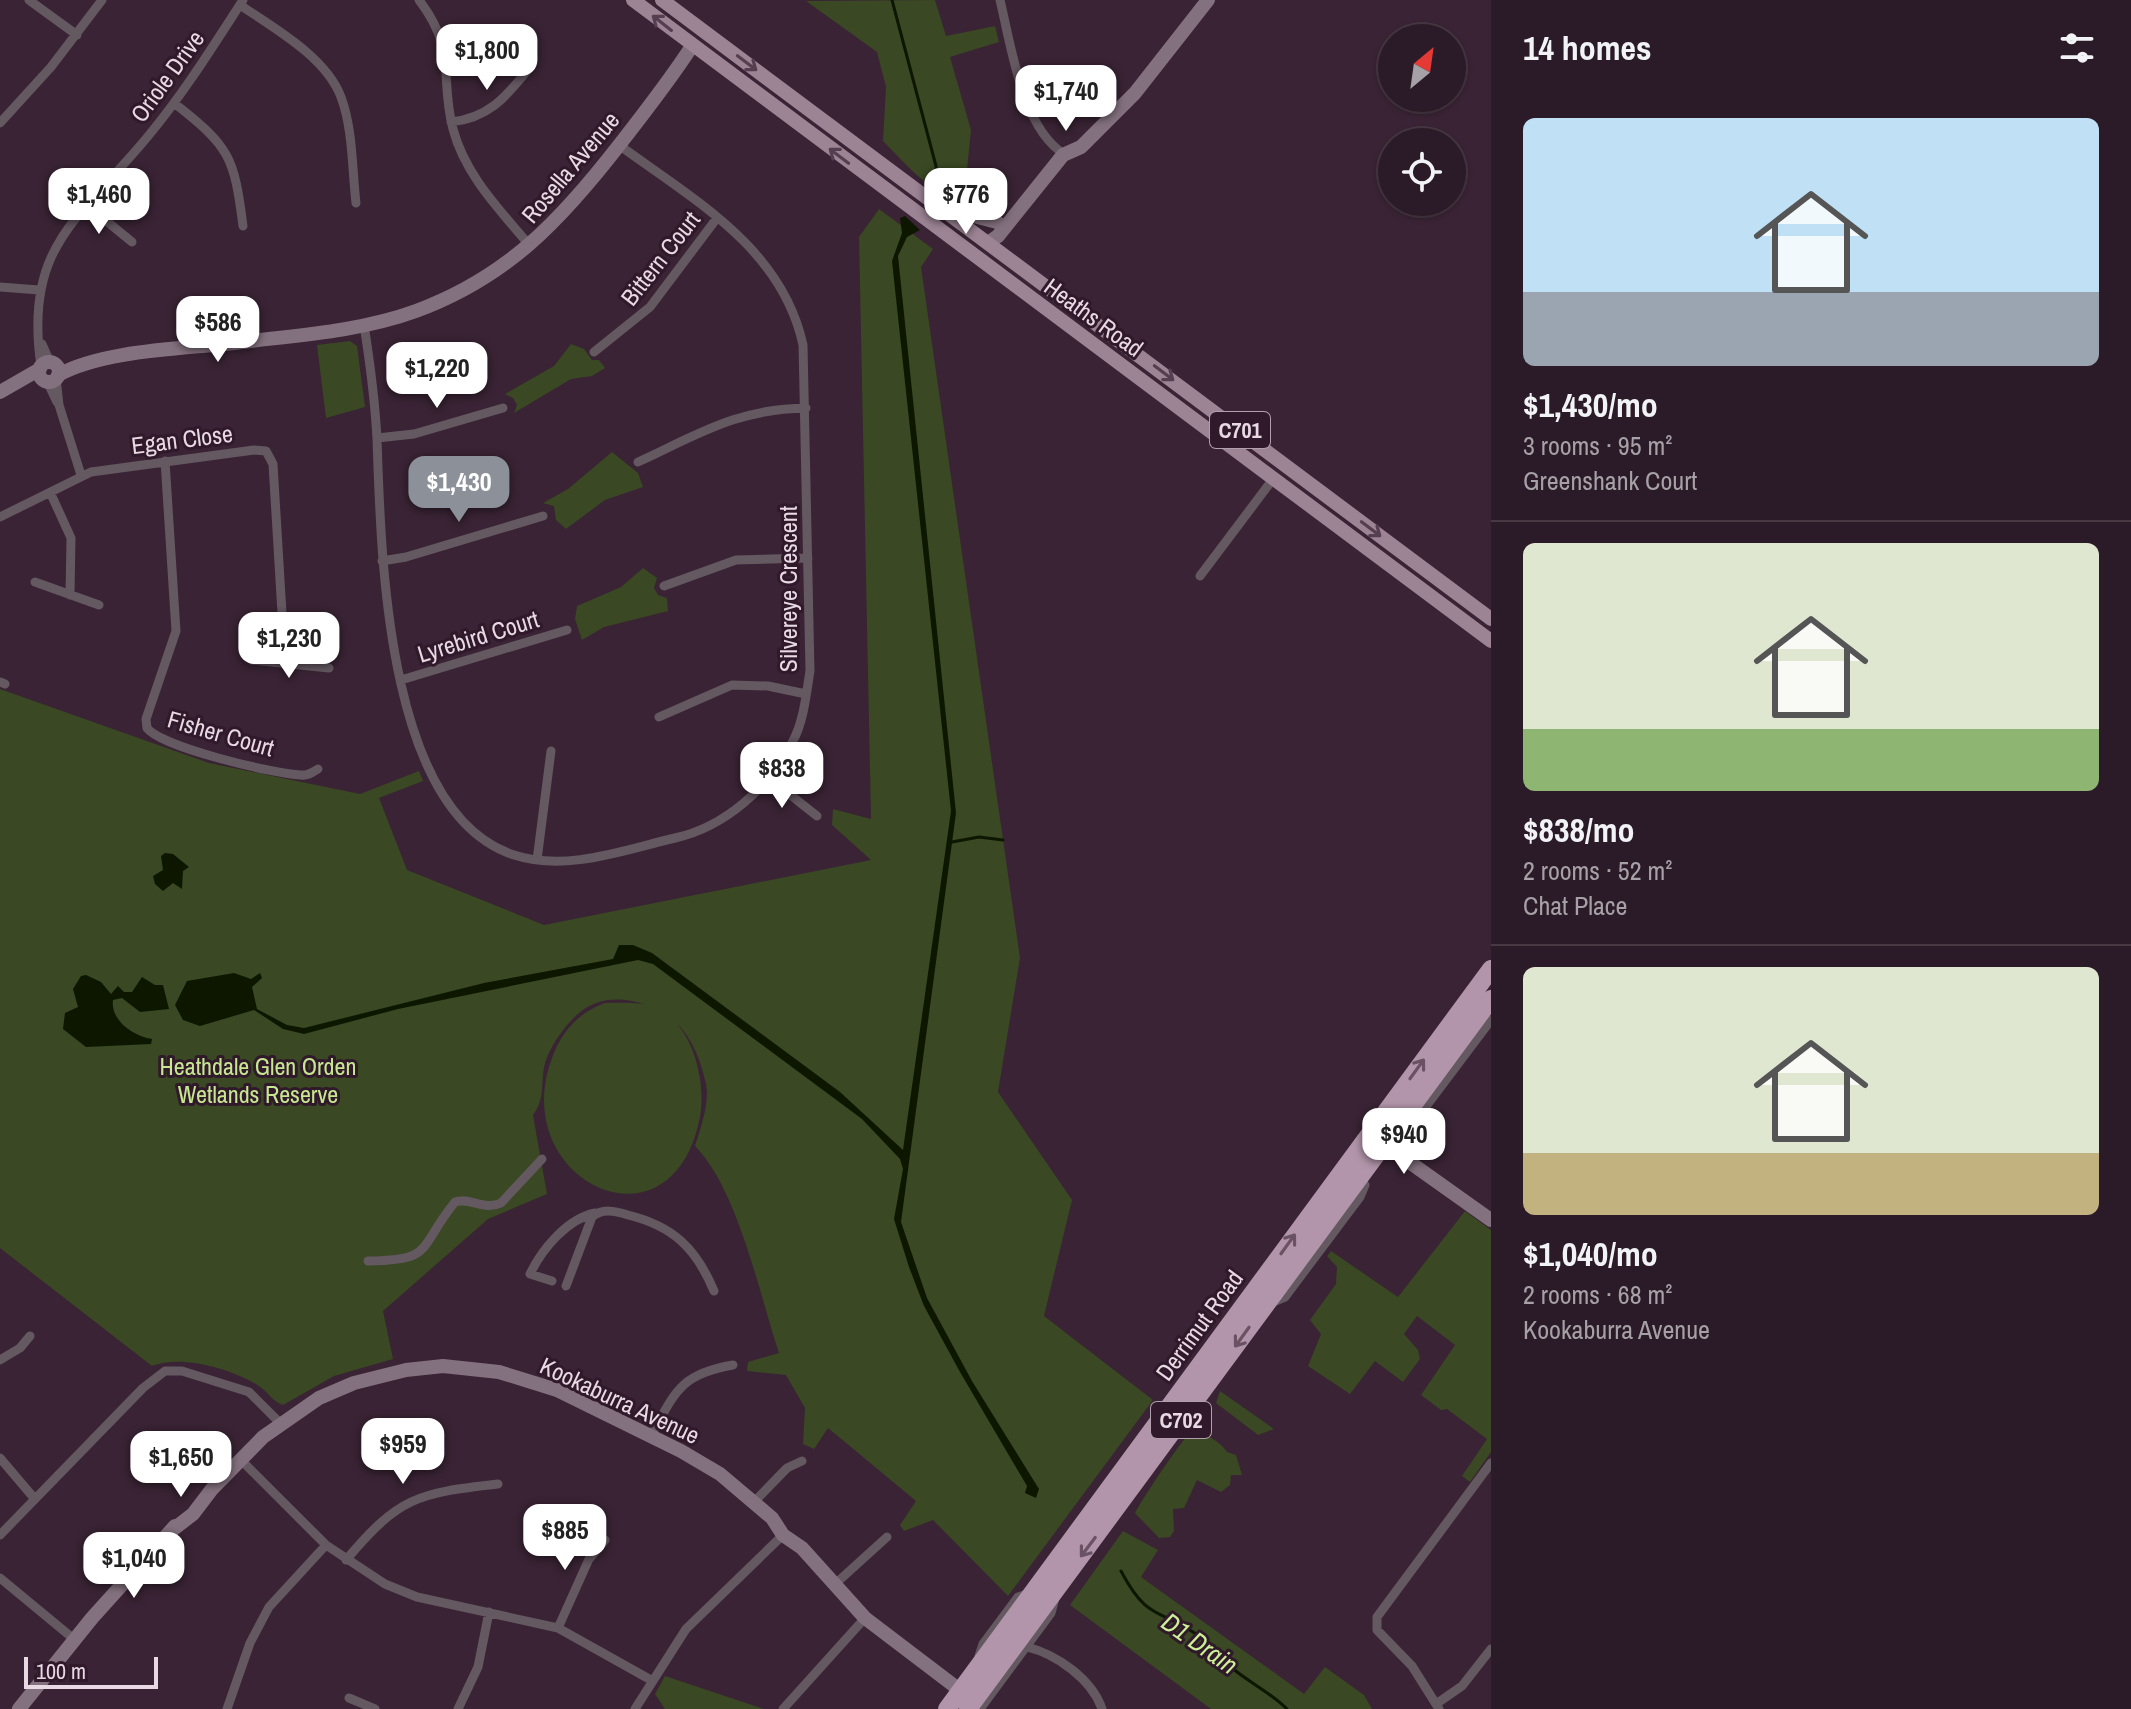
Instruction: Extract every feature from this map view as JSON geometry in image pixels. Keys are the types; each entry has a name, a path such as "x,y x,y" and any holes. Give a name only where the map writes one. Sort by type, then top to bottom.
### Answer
{"highway":[{"name":"Derrimut Road","path":"971,1702 976,1670 1186,1398 1265,1305 1358,1179 1457,1013 1491,969"},
{"path":"1457,1013 1476,1003 1490,1008"},
{"name":"Derrimut Road","path":"947,1709 971,1702 1055,1590 1326,1192 1422,1103 1490,1008"},
{"path":"1326,1192 1345,1178 1358,1179"}],"main road":[{"name":"Heaths Road","path":"633,0 1491,641"},
{"name":"Heaths Road","path":"662,0 1491,619"},
{"path":"692,46 703,31"},
{"path":"980,261 988,243"},
{"path":"1077,333 1089,317"},
{"path":"1273,479 1288,467"}],"street":[{"path":"29,0 77,35"},
{"path":"0,123 77,35 102,0"},
{"path":"419,0 444,49 451,122 467,167 530,246"},
{"path":"1000,0 1023,97 1060,150"},
{"path":"988,243 988,236 997,222 1060,150 1129,100 1208,0"},
{"path":"241,3 317,63 333,80 343,105 356,203"},
{"name":"Oriole Drive","path":"81,475 39,337 39,290 55,245 174,103 241,3"},
{"name":"Rosella Avenue","path":"0,392 49,372 84,364 364,325 441,301 484,278 530,246 568,210 692,46"},
{"path":"451,122 476,117 492,109 527,71"},
{"path":"174,103 218,140 230,156 236,174 243,226"},
{"name":"Silvereye Crescent","path":"364,325 377,438 382,561 388,616 401,680 419,741 447,805 474,833 494,846 537,860 570,860 685,836 718,822 769,778 794,740 806,694 810,671 803,345 788,299 753,247 619,145"},
{"path":"988,243 998,236 1060,150"},
{"path":"87,205 132,242"},
{"path":"942,208 997,222"},
{"name":"Bittern Court","path":"594,352 650,307 717,218"},
{"path":"0,287 39,290"},
{"path":"377,438 414,434 503,408"},
{"path":"638,462 741,414 768,409 806,408"},
{"name":"Egan Close","path":"0,517 81,475 254,450 270,456 285,663"},
{"name":"Fisher Court","path":"165,461 176,631 146,719 147,728 158,737 216,757 301,775 318,769"},
{"path":"1200,576 1273,479"},
{"path":"50,492 71,538 70,595"},
{"path":"382,561 406,557 543,516"},
{"path":"664,586 736,560 808,558"},
{"path":"35,582 99,605"},
{"name":"Lyrebird Court","path":"401,680 567,630"},
{"path":"252,660 329,668"},
{"path":"659,717 732,685 768,686 806,694"},
{"path":"537,860 551,751"},
{"path":"769,778 817,816"},
{"path":"1411,1129 1422,1103"},
{"path":"1381,1138 1491,1220"},
{"path":"368,1261 410,1260 425,1248 455,1202 461,1200 493,1207 514,1193 542,1159"},
{"path":"552,1281 530,1274 540,1255 567,1228 586,1215 619,1212 651,1221 674,1232 688,1246 714,1291"},
{"path":"566,1286 595,1213"},
{"path":"0,1360 20,1348 30,1336"},
{"path":"651,1436 676,1390 691,1376 733,1365"},
{"name":"Kookaburra Avenue","path":"19,1707 191,1504 212,1489 280,1423 319,1398 354,1383 406,1370 443,1366 530,1379 651,1436 720,1474 755,1501 783,1535 802,1548 865,1618 971,1702"},
{"path":"0,1535 143,1388 165,1371 182,1371 249,1392 280,1423"},
{"path":"0,1458 37,1495"},
{"path":"241,1460 326,1545 385,1584 417,1597 558,1628 651,1680"},
{"path":"755,1501 787,1468 802,1461"},
{"path":"1491,1463 1377,1617 1377,1630 1412,1666 1438,1706 1462,1686 1491,1649"},
{"path":"346,1560 371,1530 400,1505 440,1490 498,1484"},
{"path":"635,1709 686,1629 783,1535"},
{"path":"834,1585 887,1537"},
{"path":"558,1628 589,1559 605,1540"},
{"path":"227,1709 250,1643 269,1607 326,1545"},
{"path":"0,1578 75,1640"},
{"path":"971,1702 1027,1647 1051,1613 1055,1590"},
{"path":"458,1709 478,1667 489,1612"},
{"path":"783,1709 865,1618"},
{"path":"1027,1647 1045,1651 1087,1683 1097,1694 1102,1709"},
{"path":"349,1698 375,1709"}],"green space":[{"path":"935,0 946,36 995,26 999,42 950,57 971,130 964,199 929,185 883,141 886,87 877,52 806,1"},
{"name":"Heathdale Glen Orden Wetlands Reserve","path":"879,209 933,249 921,267 1020,958 998,1092 1072,1200 1044,1316 1153,1400 1008,1596 933,1520 904,1531 900,1525 916,1501 828,1428 814,1449 803,1444 805,1408 786,1375 747,1371 748,1362 779,1353 735,1215 710,1165 695,1146 707,1096 705,1080 694,1049 678,1025 668,1016 641,1003 613,1000 589,1006 569,1023 551,1050 545,1063 540,1103 533,1115 547,1194 488,1219 383,1311 393,1359 334,1376 283,1405 259,1386 221,1369 177,1362 152,1366 0,1248 0,689 209,763 360,794 419,771 423,781 379,798 407,870 544,925 871,860 832,825 833,809 871,819 859,237"},
{"path":"350,341 357,346 365,407 326,418 317,345"},
{"path":"571,344 584,349 592,360 599,360 605,368 592,376 571,379 514,413 517,405 513,398 505,394 554,366"},
{"path":"612,452 638,473 643,487 605,500 566,529 556,520 554,506 543,503 568,489"},
{"path":"643,568 657,578 654,588 658,595 667,598 668,611 604,627 582,640 575,619 577,606 621,587"},
{"path":"605,1003 648,1005 663,1011 685,1035 693,1051 701,1085 700,1117 684,1161 659,1186 629,1194 598,1187 571,1168 552,1139 544,1101 552,1058 561,1039 579,1018"},
{"path":"1465,1211 1491,1230 1491,1452 1470,1482 1462,1476 1487,1439 1447,1409 1441,1410 1421,1395 1455,1345 1417,1316 1404,1334 1418,1350 1420,1359 1403,1382 1375,1361 1350,1394 1308,1366 1321,1334 1310,1320 1336,1284 1337,1267 1327,1256 1331,1251 1398,1297"},
{"path":"1220,1391 1274,1429 1258,1435 1216,1403"},
{"path":"1197,1426 1227,1452 1236,1455 1242,1475 1231,1475 1230,1485 1221,1492 1197,1480 1184,1508 1173,1509 1174,1531 1170,1537 1159,1538 1135,1513 1174,1453"},
{"path":"1123,1531 1158,1550 1141,1577 1304,1694 1325,1667 1364,1695 1372,1709 1211,1709 1070,1605"},
{"path":"665,1676 764,1709 665,1709 655,1694"}],"shaded area":[{"path":"905,216 920,230 907,237 898,256 956,813 901,1222 927,1298 972,1381 1039,1489 1036,1498 1025,1493 1027,1486 924,1306 894,1219 903,1169 900,1159 862,1119 653,964 638,960 398,1009 304,1034 283,1029 254,1010 200,1026 183,1020 175,1005 187,981 234,973 251,979 260,973 262,978 252,987 257,1009 287,1025 304,1028 484,983 613,959 619,945 633,945 652,953 840,1092 903,1150 951,811 892,261 902,233 900,218"},
{"path":"173,854 189,867 183,871 182,889 173,883 163,891 155,884 153,876 163,870 161,856"},
{"path":"81,976 101,982 111,994 118,986 124,992 132,992 142,977 155,985 163,985 169,1009 140,1012 122,998 113,1000 115,1014 124,1026 152,1039 151,1044 86,1047 63,1029 65,1013 78,1007 73,989"}],"waterway":[{"path":"892,0 936,166 937,192"},
{"path":"937,191 949,170"},
{"path":"952,842 979,837 1003,840"},
{"name":"D1 Drain","path":"1121,1571 1148,1607 1200,1637 1232,1668 1287,1709"}]}
